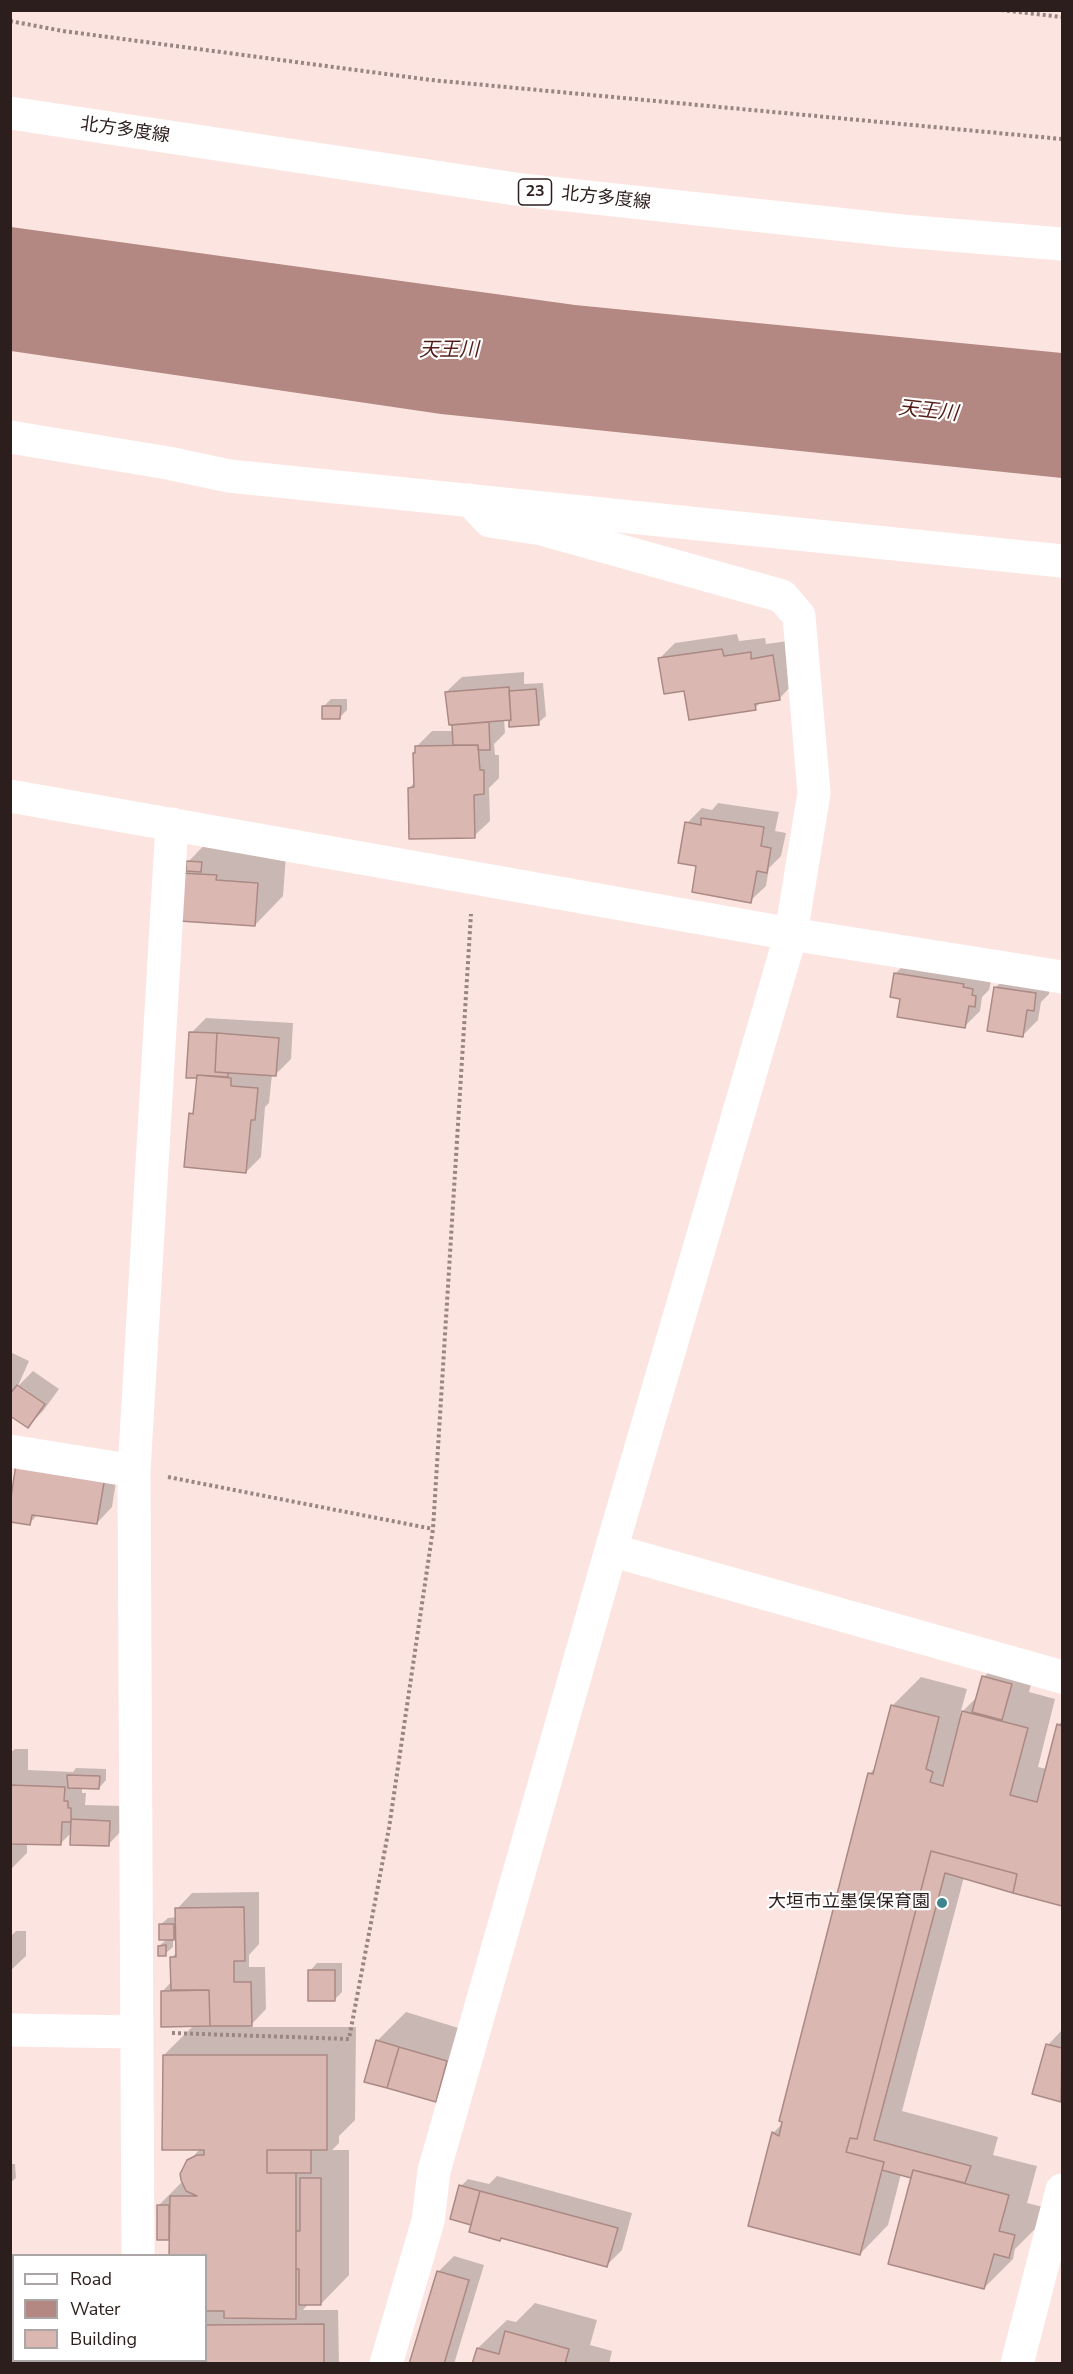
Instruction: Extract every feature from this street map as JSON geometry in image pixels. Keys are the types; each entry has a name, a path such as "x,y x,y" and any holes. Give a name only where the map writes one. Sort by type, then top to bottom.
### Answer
{"street":[{"name":"北方多度線","path":"10,113 522,190 902,231 1062,244"},
{"path":"10,437 168,463 229,476 1062,561"},
{"path":"386,2364 428,2221 434,2171 611,1550 791,934 814,792 799,616 782,596 542,529 490,521 470,500"},
{"path":"10,796 791,934 1062,978"},
{"path":"138,2254 135,2032 135,1471 172,824"},
{"path":"10,1451 135,1471"},
{"path":"611,1550 1062,1677"},
{"path":"10,2030 135,2032"},
{"path":"1017,2364 1062,2190"}],"path":[{"path":"1001,10 1062,17"},
{"path":"10,21 63,31 431,80 1062,139"},
{"path":"135,2032 349,2039 389,1828 433,1529 474,878"},
{"path":"135,1471 433,1529"}],"water":[{"name":"天王川","path":"11,227 575,305 1062,353 1062,478 441,414 11,351"}],"building":[{"path":"722,649 724,656 751,652 751,659 773,655 780,700 755,704 756,710 689,720 684,691 664,694 658,658"},
{"path":"509,687 511,720 449,725 445,692"},
{"path":"536,689 539,725 509,727 511,720 509,691"},
{"path":"322,706 341,706 340,719 322,719"},
{"path":"489,722 490,750 478,750 478,745 453,745 452,725"},
{"path":"478,745 480,770 484,770 484,794 474,795 475,838 409,839 408,788 414,787 413,753 415,753 415,746"},
{"path":"701,818 764,827 761,846 771,848 767,873 757,871 751,903 692,892 696,866 678,863 685,822 701,825"},
{"path":"186,861 202,862 201,872 186,871"},
{"path":"181,873 217,875 216,880 258,883 255,926 179,921"},
{"path":"894,973 964,984 963,987 973,989 972,995 976,996 975,1007 969,1006 965,1028 897,1017 900,999 890,997"},
{"path":"994,987 1036,993 1034,1011 1027,1010 1023,1037 987,1031"},
{"path":"189,1032 217,1033 215,1072 228,1073 228,1077 197,1075 197,1078 186,1078"},
{"path":"217,1033 279,1038 276,1076 215,1072"},
{"path":"197,1075 231,1078 231,1086 258,1088 255,1120 251,1120 246,1173 184,1167 189,1113 193,1114"},
{"path":"17,1385 45,1404 28,1428 10,1416 10,1394"},
{"path":"16,1464 105,1477 97,1524 32,1515 30,1525 10,1522 10,1504"},
{"path":"982,1676 1012,1684 1002,1720 972,1712"},
{"path":"891,1705 939,1717 926,1769 933,1772 930,1782 943,1786 962,1711 1028,1728 1010,1795 1037,1802 1057,1724 1062,1726 1062,1906 1013,1893 1017,1874 931,1851 857,2139 850,2138 846,2152 884,2162 860,2255 748,2226 772,2132 779,2136 782,2122 779,2121 868,1773 873,1774"},
{"path":"67,1775 100,1776 99,1789 68,1788"},
{"path":"10,1785 65,1787 64,1801 68,1801 68,1808 71,1808 71,1822 62,1822 61,1845 10,1844"},
{"path":"71,1819 110,1821 109,1846 70,1845"},
{"path":"931,1851 1017,1874 1013,1893 945,1873 874,2140 971,2166 965,2183 913,2170 911,2178 882,2170 884,2162 846,2152 850,2138 857,2139"},
{"path":"244,1907 245,1961 234,1961 234,1982 251,1982 252,2026 210,2026 209,1990 171,1990 170,1957 176,1957 175,1908"},
{"path":"159,1924 174,1924 174,1940 159,1940"},
{"path":"166,1945 166,1956 158,1956 158,1946"},
{"path":"308,1970 335,1970 335,2001 308,2001"},
{"path":"209,1990 210,2026 161,2027 161,1991"},
{"path":"376,2040 399,2047 387,2088 364,2082"},
{"path":"1046,2044 1062,2048 1061,2102 1032,2094"},
{"path":"399,2047 447,2061 436,2102 387,2088"},
{"path":"163,2055 327,2055 327,2150 267,2150 267,2173 296,2173 296,2319 224,2318 224,2311 207,2311 207,2254 169,2254 170,2196 197,2196 186,2191 180,2174 187,2160 197,2155 204,2155 204,2150 162,2150"},
{"path":"267,2150 311,2150 311,2173 267,2173"},
{"path":"913,2170 1009,2195 999,2231 1015,2235 1009,2258 994,2254 984,2289 888,2264"},
{"path":"300,2178 321,2178 321,2305 299,2305 296,2231 300,2231"},
{"path":"459,2185 480,2191 471,2225 450,2219"},
{"path":"480,2191 618,2228 607,2267 501,2238 500,2241 469,2232"},
{"path":"157,2205 169,2205 169,2240 157,2240"},
{"path":"437,2271 469,2280 444,2364 409,2364"},
{"path":"324,2324 324,2364 170,2364 170,2362 207,2362 207,2325"},
{"path":"505,2331 569,2349 565,2364 472,2364 477,2348 499,2354"},
{"path":"10,2348 12,2348 12,2362 38,2362 38,2364 10,2364"},
{"path":"50,2362 111,2362 111,2364 50,2364"}],"place":[{"name":"大垣市立墨俣保育園","path":"942,1903"}]}
